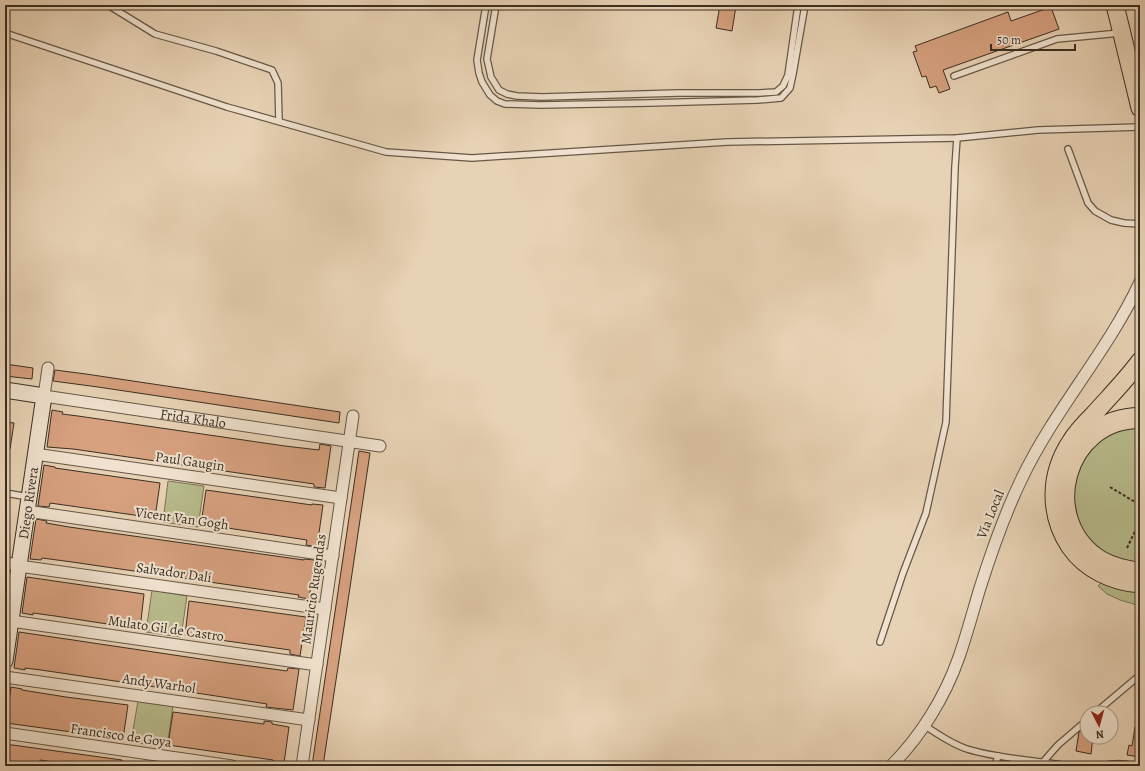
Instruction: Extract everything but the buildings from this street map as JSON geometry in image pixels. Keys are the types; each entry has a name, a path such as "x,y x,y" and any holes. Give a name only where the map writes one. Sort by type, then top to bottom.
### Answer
{"highway":[{"path":"1140,418 1128,419 1112,424 1098,431 1085,441 1074,456 1070,465 1064,493 1066,513 1069,522 1084,548 1100,561 1109,566 1120,570 1140,573"}],"main road":[{"path":"1116,5 1140,108"},
{"path":"1140,361 1070,442 1057,470 1053,500 1054,510 1060,530 1068,544 1078,556 1093,569 1106,576 1122,582 1140,584"}],"street":[{"name":"Vía Local","path":"891,766 904,752 924,725 943,694 966,638 979,590 998,534 1022,477 1045,436 1118,323 1140,282"},
{"name":"Diego Rivera","path":"5,662 11,621 12,564 28,504 48,368"},
{"name":"Frida Khalo","path":"5,390 380,446"},
{"name":"Mauricio Rugendas","path":"302,766 353,416"},
{"name":"Paul Gaugin","path":"35,454 341,498"},
{"name":"Vicent Van Gogh","path":"28,504 333,556"},
{"name":"Salvador Dalí","path":"12,564 325,608"},
{"name":"Mulato Gil de Castro","path":"11,621 317,665"},
{"name":"Andy Warhol","path":"5,676 309,720"},
{"name":"Francisco de Goya","path":"5,733 232,766"},
{"path":"904,752 904,766"}],"lane":[{"path":"108,5 155,34 216,51 272,70 278,83 279,121"},
{"path":"486,5 477,60 482,82 497,101 506,104 541,105 758,100 781,98 790,88 805,5"},
{"path":"496,5 487,59 491,77 499,90 507,94 542,97 776,92 783,86 788,75 798,5"},
{"path":"954,76 1057,39 1122,32"},
{"path":"5,33 227,107 386,152 472,158 727,142 957,138 1038,130 1140,127"},
{"path":"880,642 903,573 926,512 946,422 957,138"},
{"path":"1068,149 1088,203 1095,211 1111,220 1140,224"},
{"path":"5,504 6,493 28,504"},
{"path":"1104,705 1140,675"},
{"path":"924,725 938,735 966,748 998,756 1067,766"},
{"path":"1043,762 1058,745 1079,727"},
{"path":"995,766 998,756"},
{"path":"1102,766 1126,764 1134,766"}],"path":[{"path":"1110,487 1140,505"},
{"path":"1127,548 1140,522"}],"green space":[{"path":"1140,425 1140,565 1110,560 1080,530 1072,489 1081,463 1102,437 1118,429"},
{"path":"168,481 204,486 198,527 163,522"},
{"path":"1103,581 1140,586 1140,606 1107,594 1098,586"},
{"path":"152,590 187,596 181,637 146,632"},
{"path":"138,701 173,706 167,747 131,742"}]}
